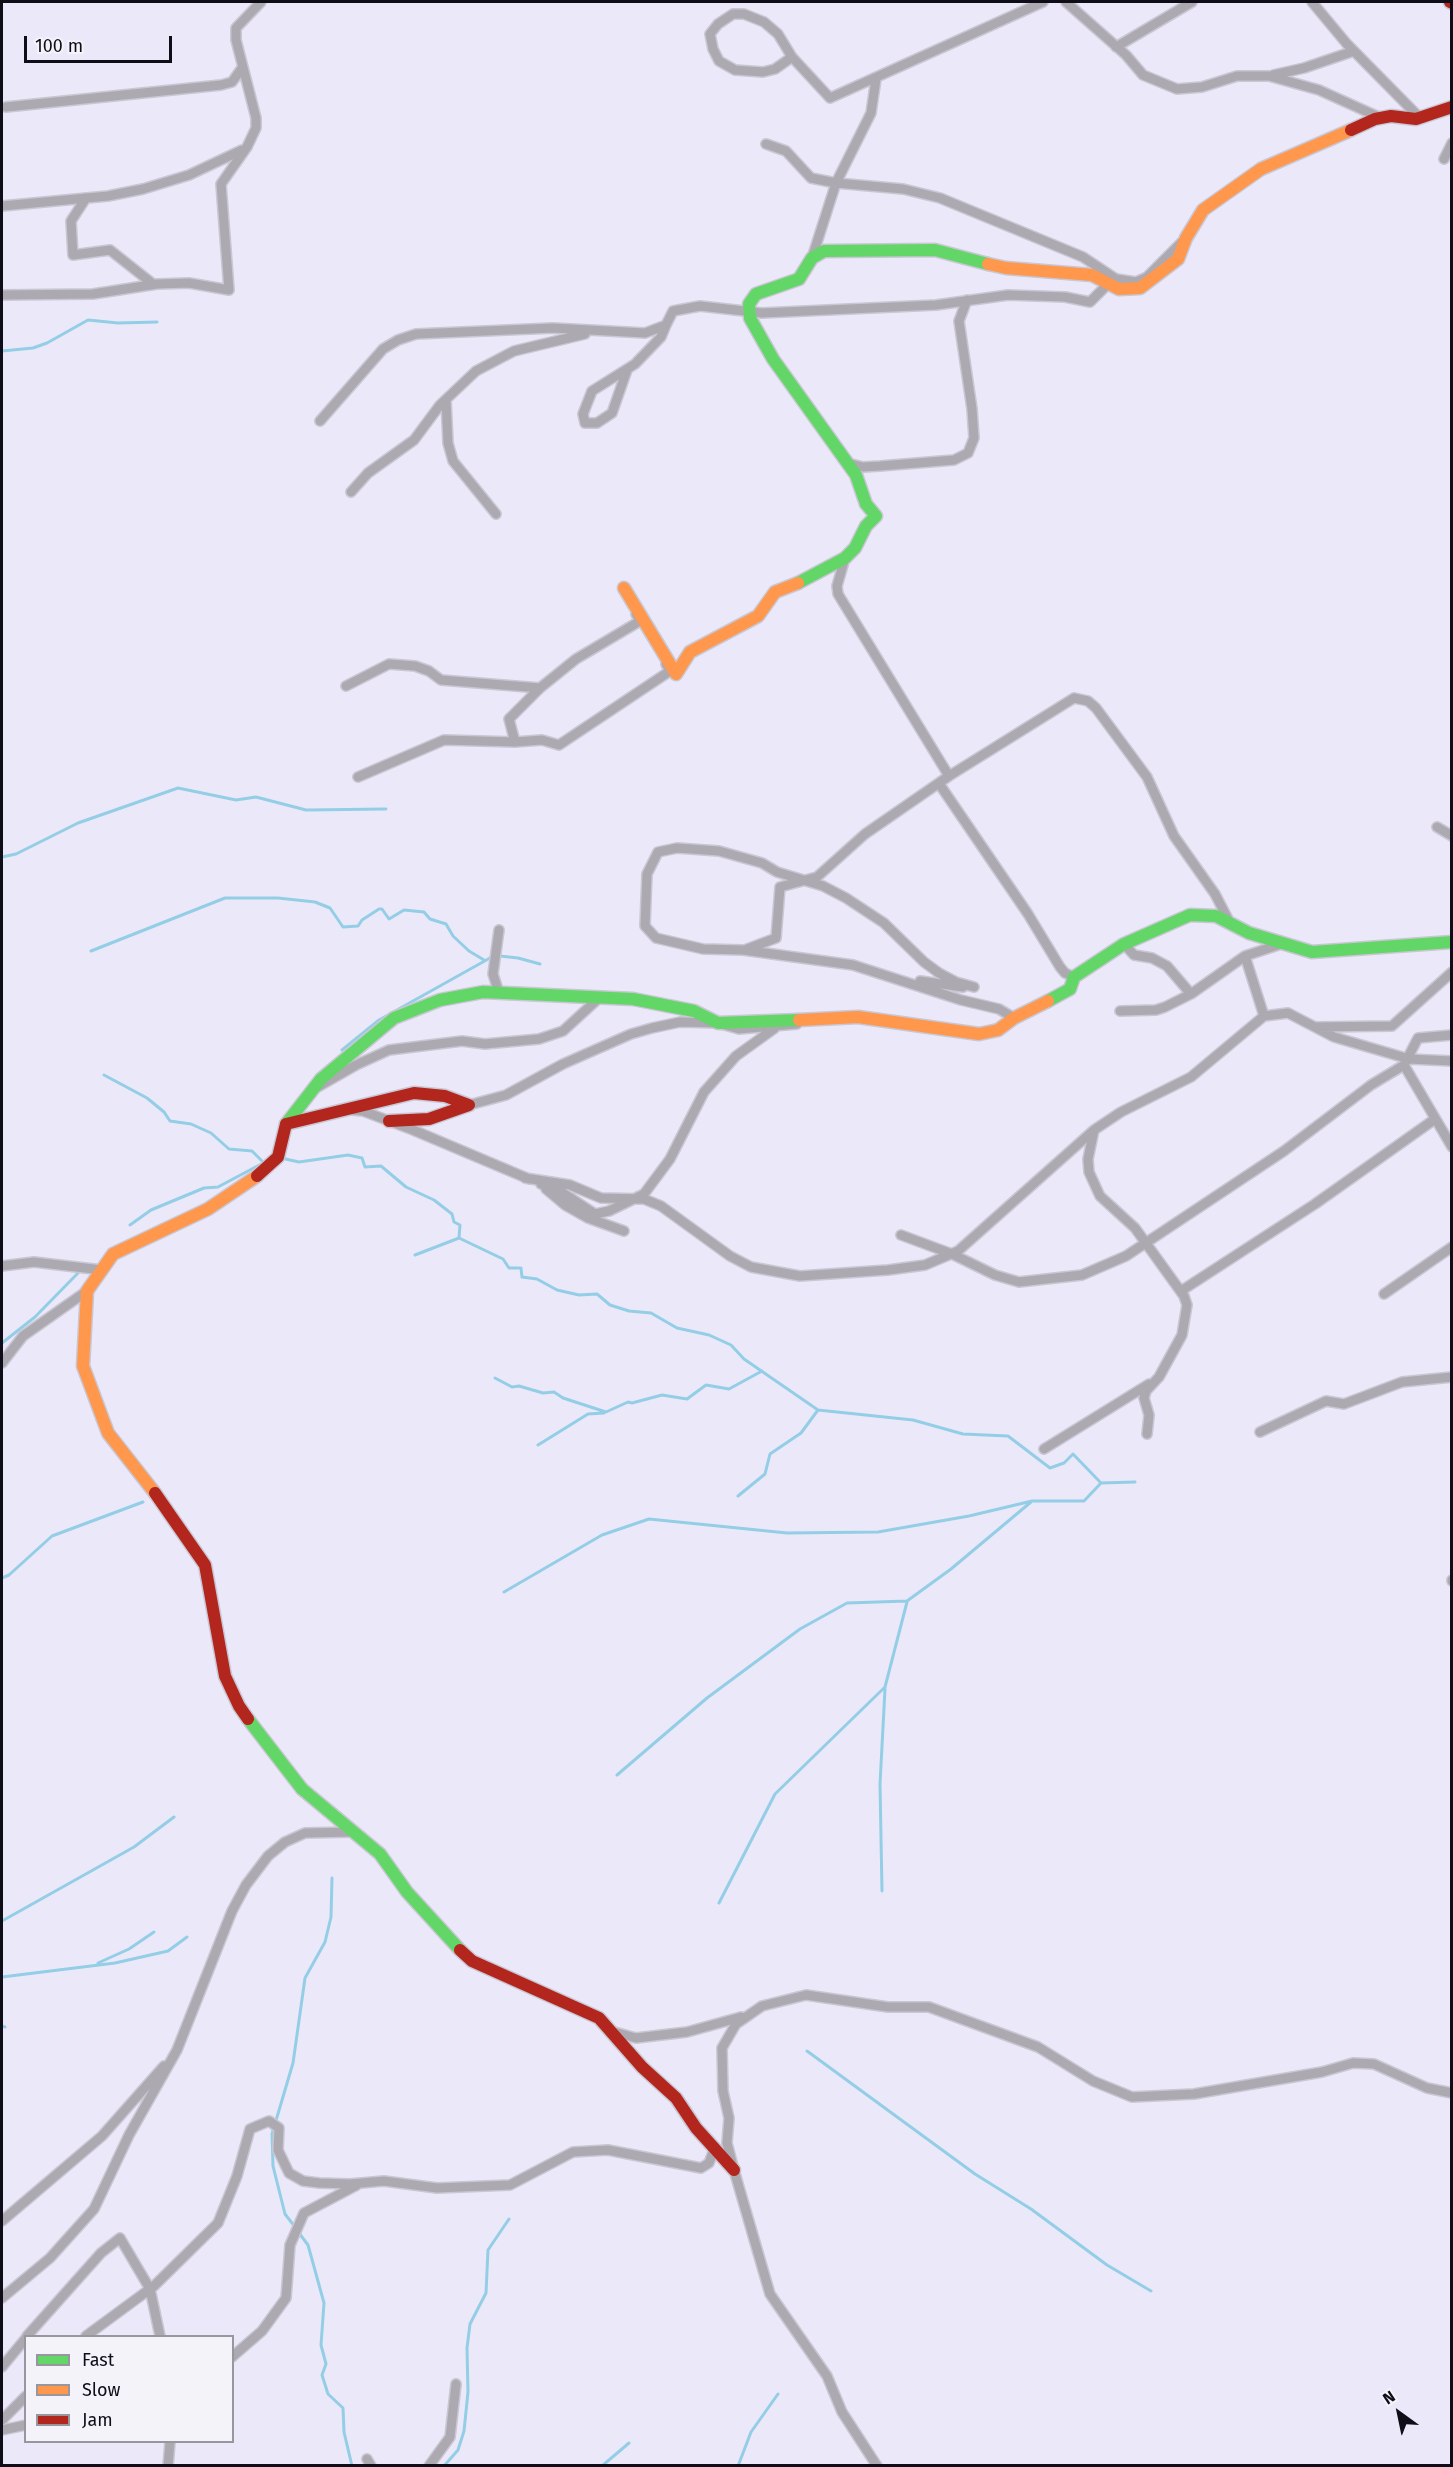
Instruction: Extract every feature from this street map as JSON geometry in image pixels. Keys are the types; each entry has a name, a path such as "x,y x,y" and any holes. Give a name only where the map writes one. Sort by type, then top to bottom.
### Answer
{"street":[{"path":"2,295 93,294 153,284 189,283 229,290 221,184 247,147 256,128 256,118 242,68 236,28 261,2"},
{"path":"792,57 775,69 763,72 735,69 719,61 713,50 710,34 718,24 733,14 756,17 773,28 792,57 830,98 1043,2"},
{"path":"1066,2 1126,55 1143,75 1177,88 1202,87 1237,76 1264,76 1289,72 1354,51"},
{"path":"1116,46 1192,2"},
{"path":"1312,2 1354,51 1420,118"},
{"path":"6,107 221,85 232,82 242,68"},
{"path":"1264,76 1318,90 1380,118"},
{"path":"624,588 676,674 690,652 764,612 769,598 776,592 811,578 845,558 855,548 866,526 876,516 866,504 860,483 847,463 756,332 750,306 756,294 799,279 812,258 836,183 871,113 876,79"},
{"path":"812,258 824,251 842,249 921,249 1006,268 1092,275 1126,290 1140,288 1153,281 1178,259 1186,238 1203,210 1249,176 1274,162 1380,118 1420,118 1452,107"},
{"path":"1444,159 1452,143"},
{"path":"766,144 786,151 810,178 836,183 903,189 940,198 1083,257 1112,282"},
{"path":"2,206 86,198 169,183 247,147"},
{"path":"86,198 70,221 73,255 110,250 153,284"},
{"path":"627,370 612,413 597,423 585,423 583,414 592,391 627,370 661,338 673,311 692,306 722,308 750,306 762,313 927,306 1031,295 1065,297 1090,302 1112,282"},
{"path":"847,463 862,467 954,460 968,453 974,438 959,321 967,300"},
{"path":"320,421 383,349 398,340 416,334 553,328 593,332 645,333 666,325"},
{"path":"351,492 368,474 414,440 446,400 476,371 514,351 593,332"},
{"path":"446,400 448,443 453,461 496,514"},
{"path":"845,558 837,586 838,594 949,776"},
{"path":"358,777 444,740 515,742 542,740 559,745 670,671 640,621 624,588"},
{"path":"515,742 509,719 540,688 576,659 640,621"},
{"path":"346,686 390,664 422,668 441,680 540,688"},
{"path":"743,950 776,938 780,888 817,877 865,834 940,785 949,776 1064,702 1074,698 1088,701 1147,777 1174,836 1215,894 1230,923"},
{"path":"940,785 1028,914 1060,967 1065,973 1074,977"},
{"path":"1437,827 1452,836"},
{"path":"902,980 952,987 974,987 956,982 924,962 898,934 866,910 823,886 762,863 718,851 677,848 658,852 647,874 645,926 657,938 703,949 743,950 853,965 902,980 999,1009 1014,1018"},
{"path":"389,1121 429,1119 506,1095 534,1078 631,1034 680,1022 718,1023 858,1017 955,1033 979,1034 998,1030 1014,1018 1070,989 1074,977 1124,944 1190,915 1211,914 1249,933 1300,950 1321,952 1452,942"},
{"path":"498,993 493,974 499,930"},
{"path":"1124,944 1134,955 1152,958 1167,966 1191,994"},
{"path":"1120,1011 1156,1010 1191,994 1245,956 1281,944"},
{"path":"1245,956 1264,1016"},
{"path":"1312,1027 1392,1026 1452,972"},
{"path":"2,1363 23,1336 87,1291 113,1254 208,1209 252,1181 278,1157 286,1124 309,1091 394,1018 440,1000 483,992 633,999 694,1011 718,1023 739,1029 776,1028 858,1017"},
{"path":"309,1091 389,1050 438,1042 462,1041 485,1044 539,1040 563,1031 579,1020 599,998"},
{"path":"525,1178 570,1185 602,1198 637,1198 661,1206 730,1256 751,1267 800,1276 888,1270 925,1265 952,1254 1094,1130 1121,1112 1191,1077 1264,1016 1287,1013 1334,1037 1407,1062 1452,1061"},
{"path":"338,1110 363,1111 389,1121 560,1191 595,1214 609,1211 644,1194 670,1159 704,1092 736,1056 776,1028"},
{"path":"901,1235 952,1254 995,1275 1019,1282 1082,1275 1126,1256 1284,1151 1363,1091 1407,1062 1418,1038 1452,1035"},
{"path":"1407,1062 1435,1119 1452,1147"},
{"path":"286,1124 414,1093 445,1096 469,1105"},
{"path":"1181,1291 1315,1204 1435,1119"},
{"path":"1094,1130 1088,1158 1089,1172 1108,1206 1126,1218 1181,1291 1187,1305 1182,1335 1156,1380 1146,1391 1144,1398 1149,1415 1148,1434"},
{"path":"541,1184 565,1205 588,1218 624,1231"},
{"path":"1384,1294 1452,1247"},
{"path":"2,1266 34,1262 102,1270"},
{"path":"87,1291 83,1366 108,1433 141,1473 206,1565 225,1676 239,1706 302,1789 381,1854 428,1917 450,1942 472,1961 599,2019 617,2035 636,2038 687,2031 749,2015"},
{"path":"1260,1431 1326,1401 1344,1404 1402,1382 1452,1377"},
{"path":"1044,1449 1156,1380"},
{"path":"2,2298 50,2259 94,2209 129,2135 177,2050 232,1911 246,1885 268,1856 285,1842 305,1833 353,1832"},
{"path":"877,2466 842,2412 827,2376 770,2294 727,2143 729,2118 723,2091 723,2048 736,2024 762,2006 806,1995 888,2007 929,2007 1038,2046 1093,2081 1132,2097 1194,2094 1322,2072 1353,2063 1374,2064 1427,2088 1452,2093"},
{"path":"599,2019 621,2040 642,2067 676,2098 696,2128 734,2170"},
{"path":"2,2221 102,2136 177,2050"},
{"path":"89,2335 150,2289 218,2223 237,2176 250,2129 269,2121 279,2128 278,2150 282,2161 289,2173 303,2181 361,2183 393,2181 437,2188 510,2184 546,2163 573,2152 608,2150 701,2168 710,2163 715,2147"},
{"path":"234,2355 262,2331 286,2298 290,2245 304,2213 361,2183"},
{"path":"28,2335 101,2253 120,2238 150,2289 160,2335"},
{"path":"2,2367 24,2340"},
{"path":"429,2466 450,2437 456,2384"},
{"path":"2,2420 24,2398"},
{"path":"2,2430 24,2425"},
{"path":"168,2466 170,2443"}],"waterway":[{"path":"2,351 33,348 47,343 88,320 118,323 157,322"},
{"path":"2,857 16,854 78,823 178,788 236,800 256,797 306,810 386,809"},
{"path":"91,951 225,898 278,898 315,902 330,908 343,927 358,926 362,920 379,909 382,909 389,919 404,910 424,912 430,919 446,924 453,936 469,951 484,960"},
{"path":"500,956 540,964"},
{"path":"342,1050 379,1020 490,958"},
{"path":"104,1075 147,1098 164,1112 170,1121 191,1124 211,1133 229,1149 252,1151 264,1163"},
{"path":"281,1158 299,1162 348,1155 362,1158 365,1167 381,1166 406,1187 434,1200 452,1214 454,1222 460,1225 459,1238"},
{"path":"130,1225 151,1210 204,1188 218,1187 263,1163"},
{"path":"415,1255 459,1238 503,1259 509,1268 521,1268 522,1277 537,1279 557,1290 579,1295 597,1294 610,1305 629,1311 651,1313 677,1328 709,1335 731,1345 744,1359 818,1410"},
{"path":"2,1343 35,1317 78,1273"},
{"path":"495,1378 512,1387 519,1386 543,1393 554,1392 563,1398 606,1412 628,1402 662,1395 687,1399 706,1385 729,1389 762,1371"},
{"path":"738,1496 765,1474 770,1454 801,1433 818,1410 913,1420 963,1434 1008,1436 1050,1468 1064,1463 1073,1454 1101,1483"},
{"path":"538,1445 588,1414 604,1413"},
{"path":"504,1592 602,1535 649,1519 787,1533 878,1532 969,1516 1032,1501 1084,1501 1101,1483 1135,1482"},
{"path":"2,1578 9,1575 52,1536 143,1502"},
{"path":"617,1775 707,1698 800,1629 847,1603 907,1601 951,1569 1031,1502"},
{"path":"719,1903 775,1794 885,1687 907,1602"},
{"path":"882,1891 880,1784 885,1689"},
{"path":"2,1921 134,1847 174,1817"},
{"path":"295,2227 285,2214 273,2166 272,2134 293,2063 305,1978 325,1942 331,1917 332,1878"},
{"path":"98,1963 129,1949 154,1932"},
{"path":"2,1977 115,1963 168,1951 187,1937"},
{"path":"807,2051 975,2174 1031,2209 1107,2265 1151,2291"},
{"path":"444,2466 458,2450 464,2431 468,2392 467,2348 470,2324 486,2293 488,2250 509,2219"},
{"path":"299,2233 308,2245 324,2303 321,2345 326,2364 322,2375 328,2394 343,2408 344,2432 352,2466"},
{"path":"738,2466 751,2432 778,2394"},
{"path":"602,2466 629,2443"}],"traffic: fast":[{"path":"798,583 845,558 855,548 866,526 876,516 866,504 856,475 773,359 750,318 749,304 756,294 799,279 812,258 824,251 935,250 988,264"},
{"path":"1048,1001 1070,989 1074,977 1124,944 1190,915 1216,916 1249,933 1312,952 1452,942"},
{"path":"286,1124 321,1079 394,1018 440,1000 483,992 633,999 694,1011 718,1023 799,1020"},
{"path":"248,1719 302,1789 380,1854 407,1892 460,1950"}],"traffic: slow":[{"path":"988,264 1006,268 1092,275 1119,289 1140,288 1178,259 1186,238 1203,210 1261,169 1351,130"},
{"path":"624,588 676,674 690,652 758,616 775,592 798,583"},
{"path":"799,1020 858,1017 979,1034 998,1030 1014,1018 1048,1001"},
{"path":"155,1493 108,1433 83,1366 87,1291 113,1254 208,1209 257,1176"}],"traffic: jam":[{"path":"1351,130 1375,119 1391,116 1416,119 1452,107"},
{"path":"257,1176 278,1157 286,1124 414,1093 445,1096 469,1105 429,1119 389,1121"},
{"path":"155,1493 205,1565 225,1676 239,1706 248,1719"},
{"path":"460,1950 472,1961 599,2018 642,2067 676,2098 696,2128 734,2170"}]}
